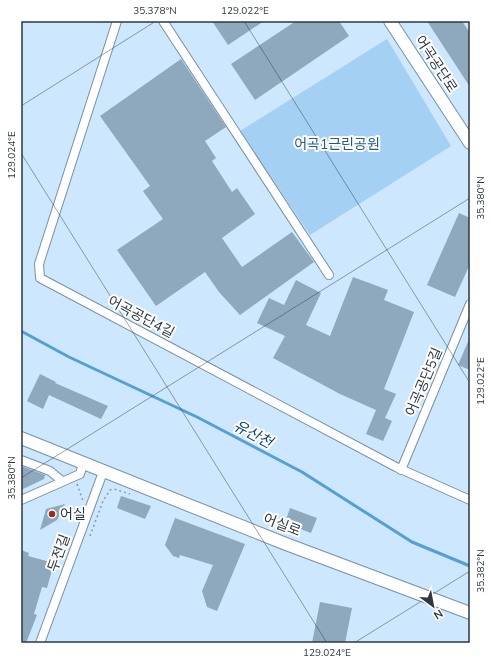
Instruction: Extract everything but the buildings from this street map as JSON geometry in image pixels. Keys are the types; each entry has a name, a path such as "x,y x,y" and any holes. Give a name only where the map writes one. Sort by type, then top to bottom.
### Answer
{"main road":[{"name":"어곡공단로","path":"390,21 470,143"},
{"name":"어실로","path":"21,438 103,472 470,613"}],"street":[{"name":"어곡공단4길","path":"117,21 39,264 40,278 401,470 470,500"},
{"path":"163,21 329,276"},
{"name":"어곡공단5길","path":"401,470 470,304"},
{"path":"21,460 50,471 62,481"},
{"path":"21,500 80,474 83,464"},
{"name":"두전길","path":"40,643 103,472"}],"path":[{"path":"75,476 83,502"},
{"path":"89,538 103,501 110,490 114,489 132,495"}],"green space":[{"name":"어곡1근린공원","path":"387,39 451,146 310,235 240,131"}],"waterway":[{"name":"유산천","path":"21,331 69,357 197,417 302,472 412,542 470,566"}],"place":[{"name":"어실","path":"52,514"}]}
